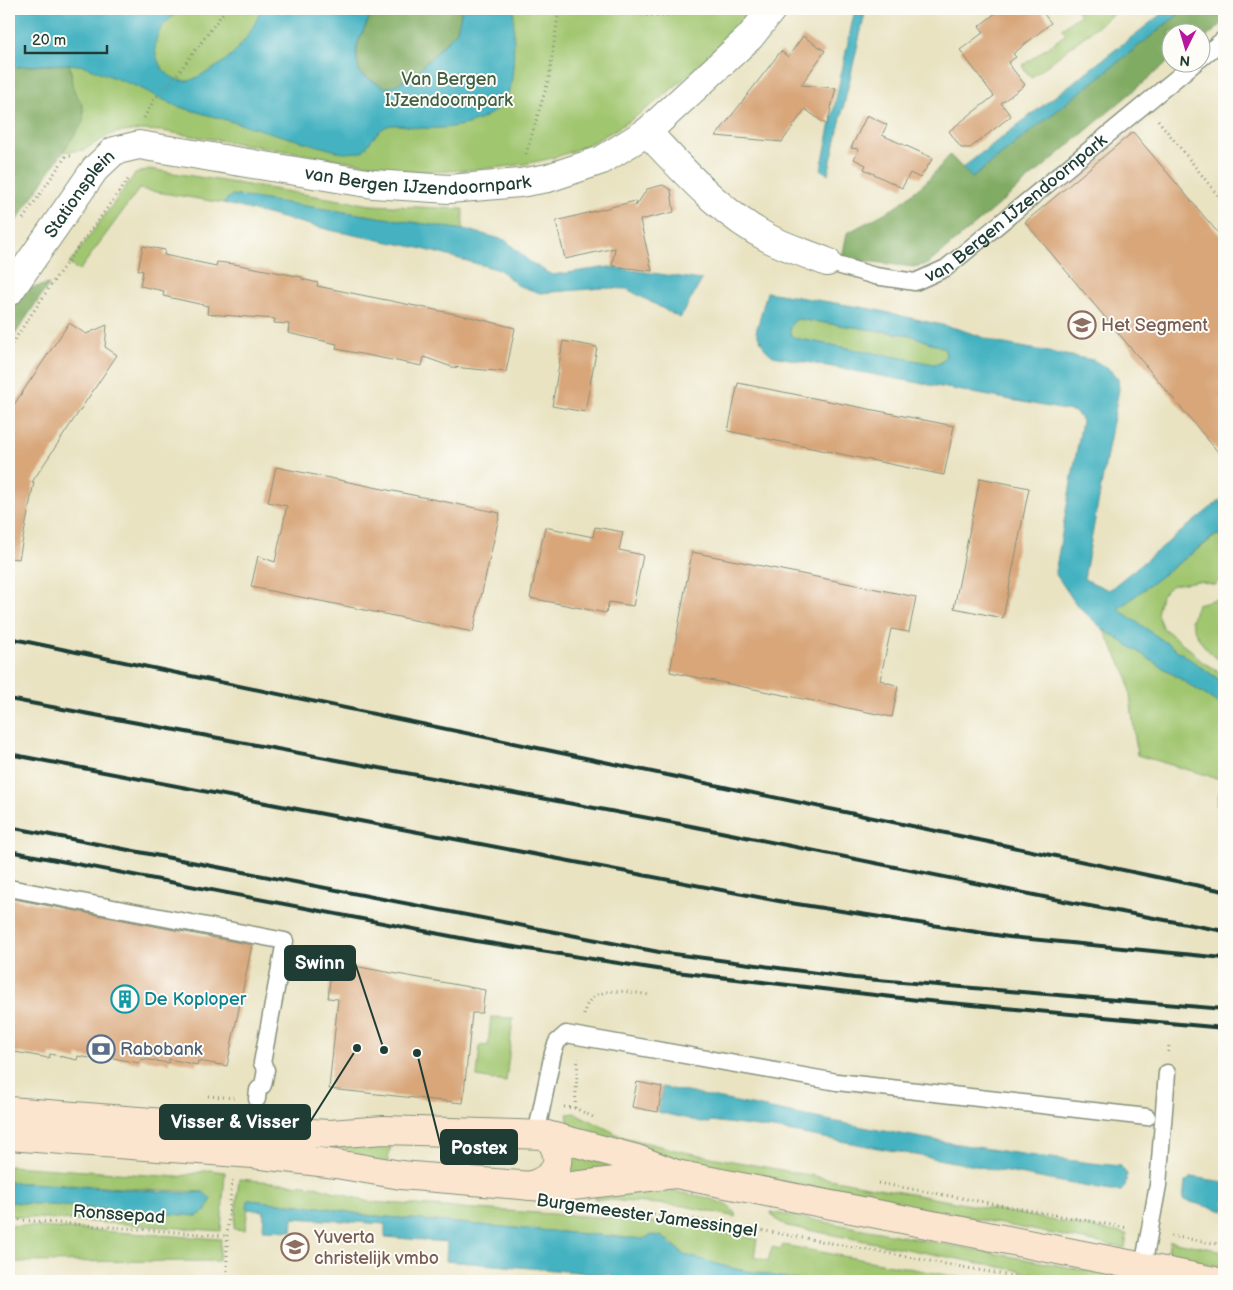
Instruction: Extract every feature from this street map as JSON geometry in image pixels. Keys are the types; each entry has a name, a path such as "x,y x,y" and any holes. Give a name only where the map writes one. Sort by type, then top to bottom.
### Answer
{"main road":[{"name":"Burgemeester Jamessingel","path":"9,1111 264,1131 330,1134 384,1130 542,1135 637,1159 676,1174 1214,1281"},
{"path":"401,1175 396,1169 396,1151 402,1140 414,1131"},
{"path":"530,1186 545,1181 554,1173 558,1162 558,1154 542,1135"},
{"name":"Burgemeester Jamessingel","path":"9,1136 237,1153 336,1164 401,1175 555,1188 676,1174"}],"street":[{"name":"van Bergen IJzendoornpark","path":"178,152 373,184 449,189 520,183 548,178 602,160 647,132 750,37 772,9"},
{"name":"van Bergen IJzendoornpark","path":"647,132 706,195 736,217 770,239 827,262"},
{"name":"Stationsplein","path":"9,292 95,169 114,152 138,145 178,152"}],"lane":[{"path":"1210,51 1224,40"},
{"name":"van Bergen IJzendoornpark","path":"827,262 875,276 915,282 946,268 1184,72"},
{"path":"9,888 286,941 262,1063 266,1070 263,1085 258,1094"},
{"path":"542,1135 553,1053 557,1042 566,1034 837,1082 1147,1117"},
{"path":"1143,1267 1158,1185 1167,1073"}],"path":[{"path":"154,100 176,75 226,9"},
{"path":"520,183 530,137 549,78 559,9"},
{"path":"607,9 633,15 700,9"},
{"path":"1145,104 1224,203"},
{"path":"9,348 57,276 131,175"},
{"path":"227,1281 227,1236 237,1153"},
{"name":"Burgemeester Jamessingel","path":"617,1210 716,1222 1039,1281"},
{"name":"Ronssepad","path":"9,1219 227,1236"}],"green space":[{"name":"Van Bergen IJzendoornpark","path":"9,9 750,9 711,53 664,96 612,132 585,146 559,156 506,167 415,172 162,131 142,130 114,133 83,150 63,152 9,143"},
{"path":"371,9 462,9 457,31 420,69 398,84 385,88 360,73 357,62 358,45"},
{"path":"1076,9 1112,9 1110,11 1113,14 1031,78 1022,66 1066,34 1062,28 1080,15"},
{"path":"1185,9 1224,9 1224,22 1210,34 1210,22 1169,22"},
{"path":"1160,29 1160,68 928,264 913,267 842,258 847,233 896,207 927,181 950,155 972,178"},
{"path":"69,64 72,84 82,104 83,122 9,232 9,70 15,67"},
{"path":"149,169 371,205 463,209 463,230 232,195 223,203 139,189 79,271 69,264 135,174"},
{"path":"49,284 9,343 9,310 22,290"},
{"path":"797,319 910,335 944,348 946,355 941,363 934,364 799,339 792,336 790,331 791,325"},
{"path":"1217,535 1224,536 1224,568 1219,580 1215,585 1199,581 1172,585 1161,596 1157,614 1162,627 1192,651 1201,661 1224,675 1224,683 1117,609"},
{"path":"1216,599 1224,602 1224,664 1204,646 1191,621 1197,604"},
{"path":"1104,630 1224,707 1224,808 1216,805 1223,780 1137,755 1128,678"},
{"path":"491,1017 513,1018 506,1082 477,1077 480,1045 488,1046"},
{"path":"575,1113 623,1137 684,1152 1127,1234 1125,1248 718,1169 570,1132 567,1114"},
{"path":"379,1136 391,1144 387,1166 306,1151 304,1141"},
{"path":"567,1154 636,1164 568,1179"},
{"path":"9,1166 178,1177 209,1170 225,1172 221,1231 9,1216 9,1202 197,1216 203,1192 9,1182"},
{"path":"239,1179 315,1186 369,1202 629,1219 685,1226 757,1239 754,1257 768,1261 772,1247 781,1249 783,1245 979,1281 801,1281 731,1268 685,1255 670,1241 652,1235 643,1239 364,1215 328,1208 249,1200 245,1230 234,1229"},
{"path":"646,1189 682,1193 711,1199 732,1210 736,1217 684,1206 595,1199 595,1194"},
{"path":"771,1212 1143,1281 1073,1281 787,1226 775,1219 776,1217 772,1216"},
{"path":"9,1225 221,1239 219,1261 9,1262"},
{"path":"1170,1241 1224,1251 1224,1267 1167,1256"}],"water":[{"path":"9,9 182,9 167,21 161,29 155,44 158,60 166,73 179,80 187,81 211,70 230,56 245,40 261,9 371,9 357,45 357,62 360,74 386,88 398,84 420,69 457,31 462,9 514,9 512,78 508,93 501,105 478,121 463,125 433,128 390,125 379,131 362,152 343,153 176,106 138,87 84,66 69,64 41,65 15,67 9,70"},
{"path":"855,9 866,9 828,174 821,170"},
{"path":"1168,9 1185,9 1169,22 1160,22 1160,29 972,178 962,168"},
{"path":"232,195 471,231 505,240 530,262 552,275 609,267 702,280 680,318 627,289 602,288 540,293 517,285 500,270 419,248 334,231 223,203"},
{"path":"767,292 872,309 959,329 999,343 1093,360 1109,369 1118,379 1119,389 1084,579 1109,590 1224,497 1224,536 1216,535 1118,609 1224,683 1224,707 1104,630 1076,604 1055,573 1082,421 1076,412 773,356 765,349 756,332","holes":["797,319 910,335 944,348 946,355 941,363 934,364 799,339 792,336 790,329"]},
{"path":"662,1087 833,1121 1005,1152 1120,1166 1127,1174 1125,1187 1121,1191 1110,1191 781,1130 711,1121 708,1123 701,1122 658,1112"},
{"path":"1192,1177 1218,1181 1224,1184 1224,1211 1183,1200 1185,1182"},
{"path":"9,1182 188,1193 203,1192 211,1199 207,1210 197,1216 9,1202"},
{"path":"248,1200 328,1208 364,1215 643,1239 652,1235 661,1236 685,1255 731,1268 801,1281 613,1281 613,1275 446,1261 447,1242 385,1237 385,1224 293,1218 292,1231 263,1230 264,1211 247,1209"}],"building":[{"path":"1001,9 1040,9 1051,23 1013,54 1016,57 1008,63 1025,85 1001,103 1011,116 970,148 961,148 949,131 994,96 960,50 984,32 979,26"},
{"path":"803,36 825,51 801,85 836,88 827,125 805,109 782,142 716,136 781,51 788,57"},
{"path":"867,115 887,125 882,135 933,158 920,178 910,173 902,188 864,169 866,165 854,159 859,149 851,148"},
{"path":"1133,132 1224,240 1224,459 1025,222"},
{"path":"663,185 671,190 674,212 640,220 652,271 612,266 615,248 565,259 556,221 635,201 636,206 647,189"},
{"path":"143,246 165,250 164,255 216,266 217,262 234,264 302,277 302,279 318,283 317,286 515,328 506,372 452,367 424,357 422,366 336,349 337,344 288,333 289,324 274,323 275,319 207,314 208,306 163,296 164,291 140,286 143,271 138,270"},
{"path":"69,323 86,334 107,325 105,347 117,355 32,482 34,482 19,559 9,558 9,412"},
{"path":"563,341 597,347 585,412 552,406"},
{"path":"738,383 954,426 944,475 728,431"},
{"path":"276,467 500,513 473,632 251,587 258,556 275,562 287,506 268,502"},
{"path":"980,478 1029,488 1003,618 954,608"},
{"path":"545,527 593,537 595,527 623,532 619,550 643,555 633,606 609,602 606,613 530,598"},
{"path":"692,552 916,597 909,632 891,629 880,680 898,686 892,717 670,672"},
{"name":"De Koploper","path":"9,898 252,945 227,1066 198,1061 197,1065 169,1059 169,1063 141,1059 139,1063 108,1057 107,1061 78,1056 77,1060 50,1054 49,1058 9,1051"},
{"path":"332,962 485,990 482,1013 472,1013 463,1103 329,1089 338,999 328,998"},
{"path":"637,1082 662,1087 658,1112 632,1107"}],"railway":[{"path":"9,638 1224,891"},
{"path":"9,699 691,826 1079,904 1224,931"},
{"path":"9,754 784,902 1009,937 1224,958"},
{"path":"9,827 659,952 854,978 1224,1009"},
{"path":"9,851 476,941 676,972 918,1000 1224,1028"}],"place":[{"name":"Het Segment","path":"1082,325"},
{"name":"De Koploper","path":"125,999"},
{"name":"Visser & Visser","path":"357,1048"},
{"name":"Rabobank","path":"101,1049"},
{"name":"Swinn","path":"384,1050"},
{"name":"Postex","path":"417,1053"},
{"name":"Yuverta christelijk vmbo","path":"295,1247"}]}
